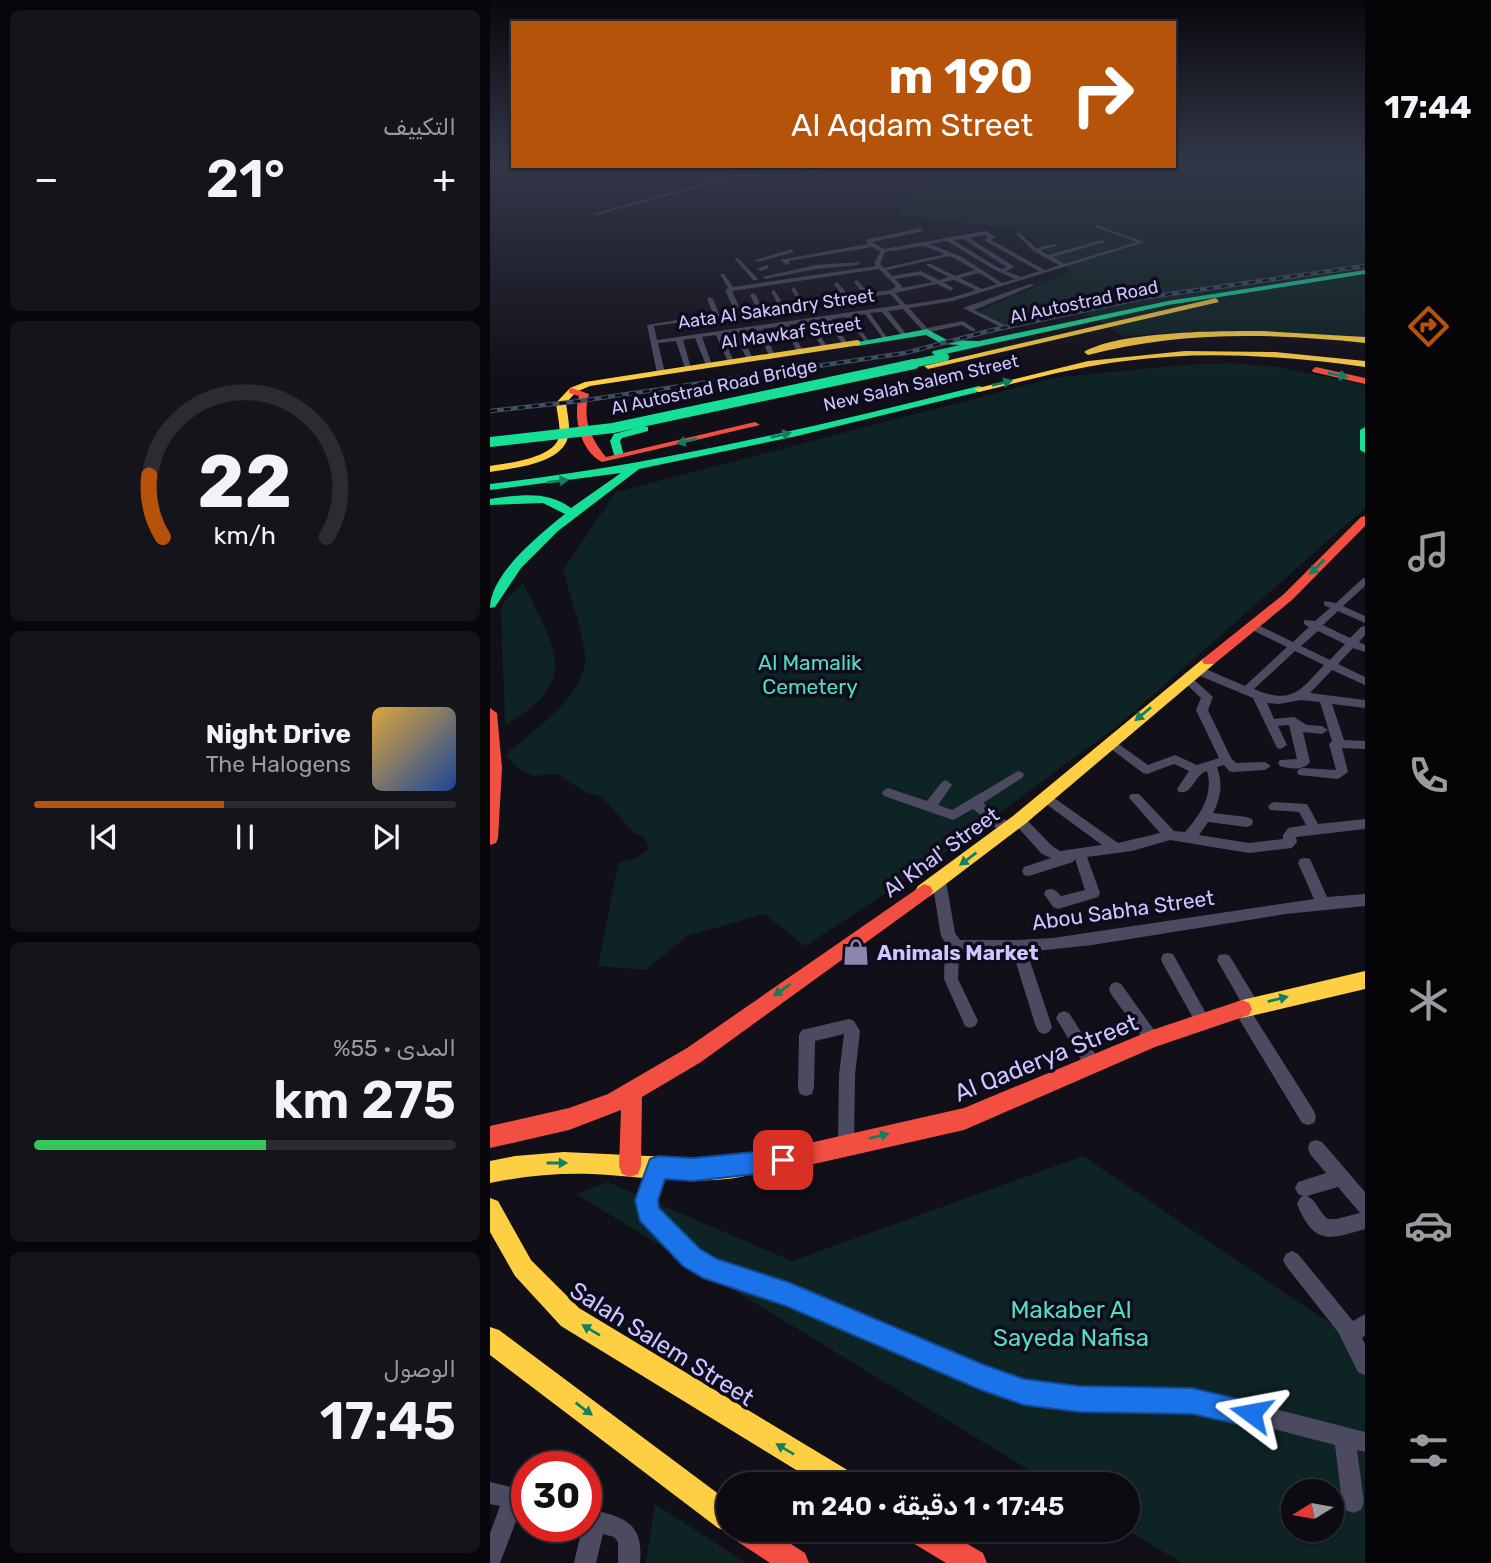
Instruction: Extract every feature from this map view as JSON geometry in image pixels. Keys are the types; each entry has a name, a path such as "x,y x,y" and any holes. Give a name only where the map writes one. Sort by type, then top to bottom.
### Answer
{"main road":[{"name":"Al Autostrad Road","path":"940,355 1168,303 1365,272"},
{"name":"Al Autostrad Road","path":"940,355 1159,310 1365,278"},
{"path":"619,456 615,441 625,433 1216,300"},
{"path":"926,331 945,342 983,344"},
{"name":"Al Mawkaf Street","path":"578,392 594,383 662,376 688,368 926,331"},
{"path":"1088,352 1129,340 1181,336 1324,336 1365,340"},
{"name":"New Salah Salem Street","path":"490,487 565,480 634,469 1075,367 1119,353 1188,343 1245,343 1365,354"},
{"name":"New Salah Salem Street","path":"836,407 1088,352 1256,353 1365,363"},
{"name":"Al Autostrad Road Bridge","path":"490,435 604,422 940,355"},
{"name":"Al Autostrad Road Bridge","path":"490,442 613,428 940,355"},
{"path":"1075,367 1184,361 1249,362 1300,367 1365,381"},
{"path":"490,470 554,453 562,445 561,403 578,392 587,440 602,459"},
{"path":"562,419 582,416"},
{"path":"490,470 602,459 768,423"},
{"path":"1365,430 1365,450"},
{"path":"490,604 500,587 571,513 599,490 634,469"},
{"path":"490,502 543,499 560,503 571,513"},
{"name":"Al Khal' Street","path":"490,1137 569,1119 632,1094 694,1055 769,999 939,881 1046,798 1192,674 1288,597 1365,519"},
{"path":"490,713 494,768 490,838"},
{"name":"Al Qaderya Street","path":"490,1172 519,1164 557,1162 693,1169 783,1160 964,1119 1152,1039 1246,1008 1365,980"},
{"path":"630,1166 632,1094"},
{"name":"Salah Salem Street","path":"490,1209 503,1242 519,1266 540,1292 570,1317 824,1472"},
{"path":"493,1348 716,1509"},
{"path":"763,1542 795,1563"},
{"path":"938,1542 974,1563"}],"street":[{"path":"894,236 867,242 883,251 963,236 1012,267 989,277"},
{"path":"928,236 937,242"},
{"path":"947,236 1004,272 1021,279"},
{"path":"991,236 993,237 987,240 1045,272"},
{"path":"1020,236 1035,250 1064,266"},
{"name":"Aata Al Sakandry Street","path":"653,342 949,301 1142,242 1125,236"},
{"path":"1012,241 1024,239"},
{"path":"1048,257 1102,242"},
{"path":"921,243 952,254 1002,285"},
{"path":"739,313 727,290 752,275 846,249 872,245"},
{"path":"1035,250 1054,245"},
{"path":"817,247 847,273"},
{"path":"904,247 920,254"},
{"path":"766,269 755,258 803,248"},
{"path":"846,249 865,270"},
{"path":"895,249 906,256"},
{"path":"929,254 943,250"},
{"path":"883,251 877,264 899,287 893,291"},
{"path":"730,287 880,269 952,254"},
{"path":"787,263 783,260 851,256"},
{"path":"736,259 752,275"},
{"path":"737,274 752,275 858,263"},
{"path":"929,265 944,269 982,291"},
{"path":"662,376 648,326 868,296 979,271"},
{"path":"890,278 919,273 951,289 918,294"},
{"path":"722,275 730,287"},
{"path":"857,282 868,296"},
{"path":"837,284 848,299"},
{"path":"970,309 1032,285"},
{"path":"794,289 803,305"},
{"path":"893,291 904,308 926,331 963,323 973,330"},
{"path":"774,292 783,307"},
{"path":"936,292 1003,327"},
{"path":"817,293 845,344"},
{"path":"753,295 761,311"},
{"path":"710,299 731,362"},
{"path":"884,310 905,335"},
{"path":"866,313 885,339"},
{"path":"847,315 866,341"},
{"path":"808,321 825,348"},
{"path":"785,324 800,351"},
{"path":"758,328 772,355"},
{"path":"737,331 750,359"},
{"path":"698,336 709,365"},
{"path":"679,338 688,368"},
{"path":"1344,584 1362,588"},
{"path":"1252,693 1313,624 1333,605 1362,588"},
{"path":"1333,605 1365,620"},
{"path":"1313,624 1365,649"},
{"path":"1252,625 1364,680 1343,702"},
{"path":"1301,696 1365,629"},
{"path":"1192,674 1273,701 1301,696 1365,704"},
{"path":"1192,674 1207,697 1202,710 1226,760 1233,768 1265,766"},
{"path":"1252,693 1281,745"},
{"path":"1324,698 1339,743"},
{"path":"1271,723 1294,721 1305,729 1322,730"},
{"path":"1284,763 1304,762 1294,721"},
{"path":"1109,743 1147,769 1175,759 1196,770"},
{"path":"1303,772 1340,774 1335,744 1364,748"},
{"path":"1182,789 1196,770 1226,760"},
{"path":"1189,837 1207,817 1213,804 1215,776 1211,766"},
{"path":"888,793 953,814 1018,775"},
{"path":"929,808 946,785"},
{"path":"1135,797 1170,835"},
{"path":"1046,798 1114,848"},
{"path":"975,803 1013,824 1052,855 1137,845 1170,835 1222,845 1258,848 1287,844 1290,833 1365,824"},
{"path":"1274,807 1303,807 1315,830"},
{"path":"1207,817 1247,822"},
{"path":"1029,871 1076,854"},
{"path":"1051,894 1058,903 1093,893 1076,854"},
{"path":"1305,863 1323,903"},
{"path":"939,881 948,936 952,944 951,979 970,1021"},
{"name":"Abou Sabha Street","path":"952,944 1018,946 1094,939 1263,909 1365,900"},
{"path":"1018,946 1044,1027"},
{"path":"1168,959 1203,1022"},
{"path":"1224,960 1246,1008 1308,1117"},
{"path":"1116,989 1152,1039"},
{"path":"1064,1018 1093,1065"},
{"path":"806,1088 807,1035 849,1027 852,1031 848,1063 846,1144"},
{"path":"1316,1148 1365,1206"},
{"path":"658,1167 646,1200 648,1213 691,1258 712,1270 788,1294 981,1377 1024,1392 1079,1399 1180,1400 1228,1407 1355,1440 1353,1503"},
{"path":"1341,1178 1305,1196 1315,1223 1328,1230 1365,1220"},
{"path":"1292,1260 1357,1329 1365,1365"},
{"path":"490,1493 511,1499"},
{"path":"490,1561 511,1519"},
{"path":"602,1523 621,1527 626,1531 631,1544 629,1563"},
{"path":"585,1563 588,1542"}],"green space":[{"path":"1027,236 1365,236 1365,338 1282,332 1124,336 1085,313 1002,331 978,312 1071,271"},
{"name":"Al Mamalik Cemetery","path":"1233,363 1279,367 1365,385 1365,508 1119,725 920,871 805,946 764,914 687,936 646,970 598,966 618,863 634,859 649,849 645,837 634,833 602,797 585,792 557,774 533,776 519,769 505,755 557,711 578,684 584,669 585,654 563,570 616,492 1053,378 1181,365"},
{"path":"523,583 551,644 555,662 553,678 545,693 530,709 505,725 501,610 504,602"},
{"name":"Makaber Al Sayeda Nafisa","path":"1083,1156 1365,1347 1365,1563 1182,1563 1140,1538 1140,1472 1032,1472 576,1194 608,1182 792,1261"},
{"path":"655,1504 746,1563 646,1563"}],"railway":[{"path":"490,411 580,401 905,353 993,330 1142,298 1365,266"}],"traffic: fast":[{"path":"936,353 1168,303 1365,272"},
{"path":"857,343 927,332 945,342 983,344"},
{"path":"490,442 613,428 945,357"},
{"path":"490,487 675,460 979,389"},
{"path":"619,456 615,441 618,436 644,429"},
{"path":"1365,430 1365,450"},
{"path":"490,604 502,585 534,547 574,511 634,469"},
{"path":"490,502 543,500 562,506 571,513"}],"traffic: slow":[{"path":"928,366 1216,300"},
{"path":"1088,352 1153,338 1225,333 1365,340"},
{"path":"490,469 529,462 557,450 564,436 561,403 573,390 588,384 857,343"},
{"path":"979,389 1088,364 1185,353 1245,353 1365,364"},
{"path":"924,891 1019,820 1209,661"},
{"path":"1242,1009 1365,980"},
{"path":"490,1172 564,1163 690,1169 754,1163"},
{"path":"490,1209 523,1268 570,1317 824,1472"},
{"path":"490,1339 716,1509"}],"traffic: jam":[{"path":"1316,370 1365,381"},
{"path":"572,391 584,394 581,411 584,429 591,445 602,459"},
{"path":"611,457 755,425"},
{"path":"1209,661 1288,597 1365,519"},
{"path":"490,713 494,768 490,838"},
{"path":"490,1137 569,1119 614,1102 694,1055 924,891"},
{"path":"754,1163 783,1160 964,1119 1152,1039 1242,1009"},
{"path":"630,1166 632,1094"},
{"path":"763,1542 795,1563"},
{"path":"938,1542 973,1563"}],"place":[{"name":"Animals Market","path":"856,952"}],"route":[{"path":"783,1160 693,1169 658,1167 646,1200 648,1213 691,1258 712,1270 788,1294 981,1377 1024,1392 1079,1399 1192,1401 1251,1413"}]}
